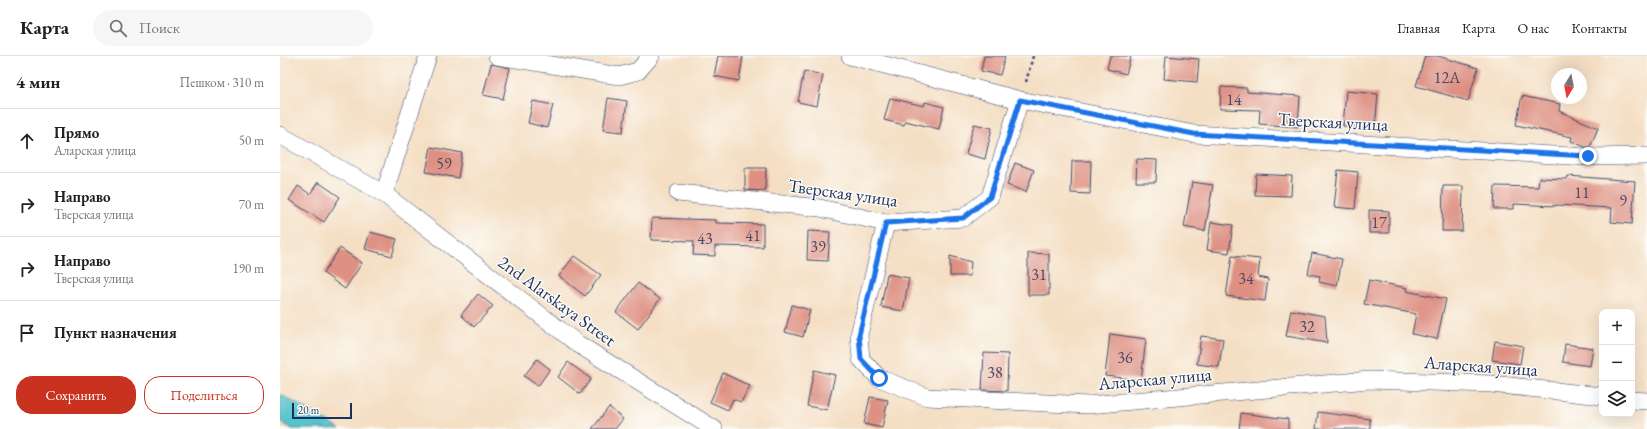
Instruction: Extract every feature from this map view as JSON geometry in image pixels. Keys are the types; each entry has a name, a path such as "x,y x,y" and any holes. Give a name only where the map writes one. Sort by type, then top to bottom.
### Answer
{"street":[{"path":"384,194 428,56"},
{"path":"497,56 619,76 638,71 651,56"},
{"name":"Тверская улица","path":"850,56 1020,100 1194,134 1588,156 1647,156"},
{"name":"Тверская улица","path":"678,193 820,208 886,223 963,218 990,197 1020,100"},
{"name":"2nd Alarskaya Street","path":"280,135 384,194 578,344 714,429"},
{"name":"Аларская улица","path":"886,223 859,335 861,359 879,378 927,397 1088,405 1369,380 1491,384 1599,396"},
{"path":"1635,400 1647,401"}],"path":[{"path":"1020,100 1033,56"}],"water":[{"path":"280,394 340,429 292,429 280,421"}],"building":[{"path":"718,56 743,56 739,81 714,76"},
{"path":"984,56 1005,56 1000,75 981,71"},
{"path":"1110,56 1131,56 1126,74 1107,69"},
{"path":"1166,56 1199,59 1197,82 1164,79"},
{"path":"1425,56 1438,56 1478,68 1468,101 1416,86"},
{"path":"491,64 510,68 503,99 483,95"},
{"path":"804,71 823,75 817,106 798,102"},
{"path":"1221,87 1247,88 1247,92 1300,96 1298,127 1259,124 1260,110 1220,109"},
{"path":"1346,91 1378,94 1375,129 1343,126"},
{"path":"1522,96 1551,102 1551,104 1560,104 1559,111 1598,128 1590,147 1585,147 1571,141 1572,137 1516,125"},
{"path":"608,98 627,101 623,132 603,130"},
{"path":"890,98 924,106 925,102 944,107 939,129 905,121 904,125 884,120"},
{"path":"533,101 553,105 547,128 528,123"},
{"path":"974,124 992,128 985,159 966,154"},
{"path":"431,147 462,153 458,178 426,172"},
{"path":"1137,159 1157,160 1156,182 1136,182"},
{"path":"1072,161 1091,161 1090,194 1071,193"},
{"path":"1015,163 1034,170 1026,192 1007,185"},
{"path":"745,168 766,168 765,191 745,190"},
{"path":"1338,170 1358,172 1355,209 1334,207"},
{"path":"1256,174 1292,176 1291,196 1255,195"},
{"path":"1568,176 1635,181 1632,224 1611,222 1612,208 1514,204 1514,209 1494,209 1495,186 1538,187 1539,178 1567,179"},
{"path":"318,182 340,197 324,222 289,200 298,186 310,194"},
{"path":"1192,182 1213,185 1205,231 1184,227"},
{"path":"1443,186 1463,186 1462,231 1442,231"},
{"path":"1369,210 1389,211 1389,233 1369,233"},
{"path":"652,218 716,220 716,223 763,224 763,247 715,246 715,256 693,255 694,241 651,240"},
{"path":"1211,222 1233,225 1229,253 1207,250"},
{"path":"808,231 830,232 828,261 807,260"},
{"path":"370,232 397,239 392,256 365,249"},
{"path":"340,248 362,263 345,289 323,273"},
{"path":"1028,253 1049,254 1049,295 1028,295"},
{"path":"1312,253 1342,259 1337,286 1319,282 1320,276 1308,274"},
{"path":"574,256 601,275 585,296 559,276"},
{"path":"950,256 971,262 970,276 950,276"},
{"path":"1232,256 1260,259 1258,277 1268,279 1265,301 1226,296"},
{"path":"887,274 909,278 903,311 881,307"},
{"path":"1369,280 1407,288 1406,291 1446,299 1437,339 1412,334 1416,314 1364,304"},
{"path":"638,283 660,299 638,329 616,312"},
{"path":"478,294 493,306 474,327 461,315"},
{"path":"792,305 810,310 803,337 785,332"},
{"path":"1291,310 1325,316 1327,343 1286,336"},
{"path":"1110,334 1146,339 1141,380 1105,376"},
{"path":"1201,336 1223,339 1219,367 1197,364"},
{"path":"1495,341 1523,346 1520,364 1492,360"},
{"path":"1565,344 1593,348 1590,366 1563,362"},
{"path":"984,353 1008,354 1007,391 982,390"},
{"path":"537,359 550,369 538,386 524,376"},
{"path":"568,362 591,379 580,394 558,377"},
{"path":"814,370 835,375 827,410 807,406"},
{"path":"723,373 750,386 741,402 733,399 728,410 710,402"},
{"path":"870,397 888,400 882,428 864,424"},
{"path":"609,407 623,419 615,429 592,429"},
{"path":"1318,412 1370,419 1370,429 1316,429"},
{"path":"1241,413 1288,419 1288,429 1239,429"}],"route":[{"path":"879,378 861,359 859,335 886,223 963,218 990,197 1020,100 1194,134 1588,156"}]}
